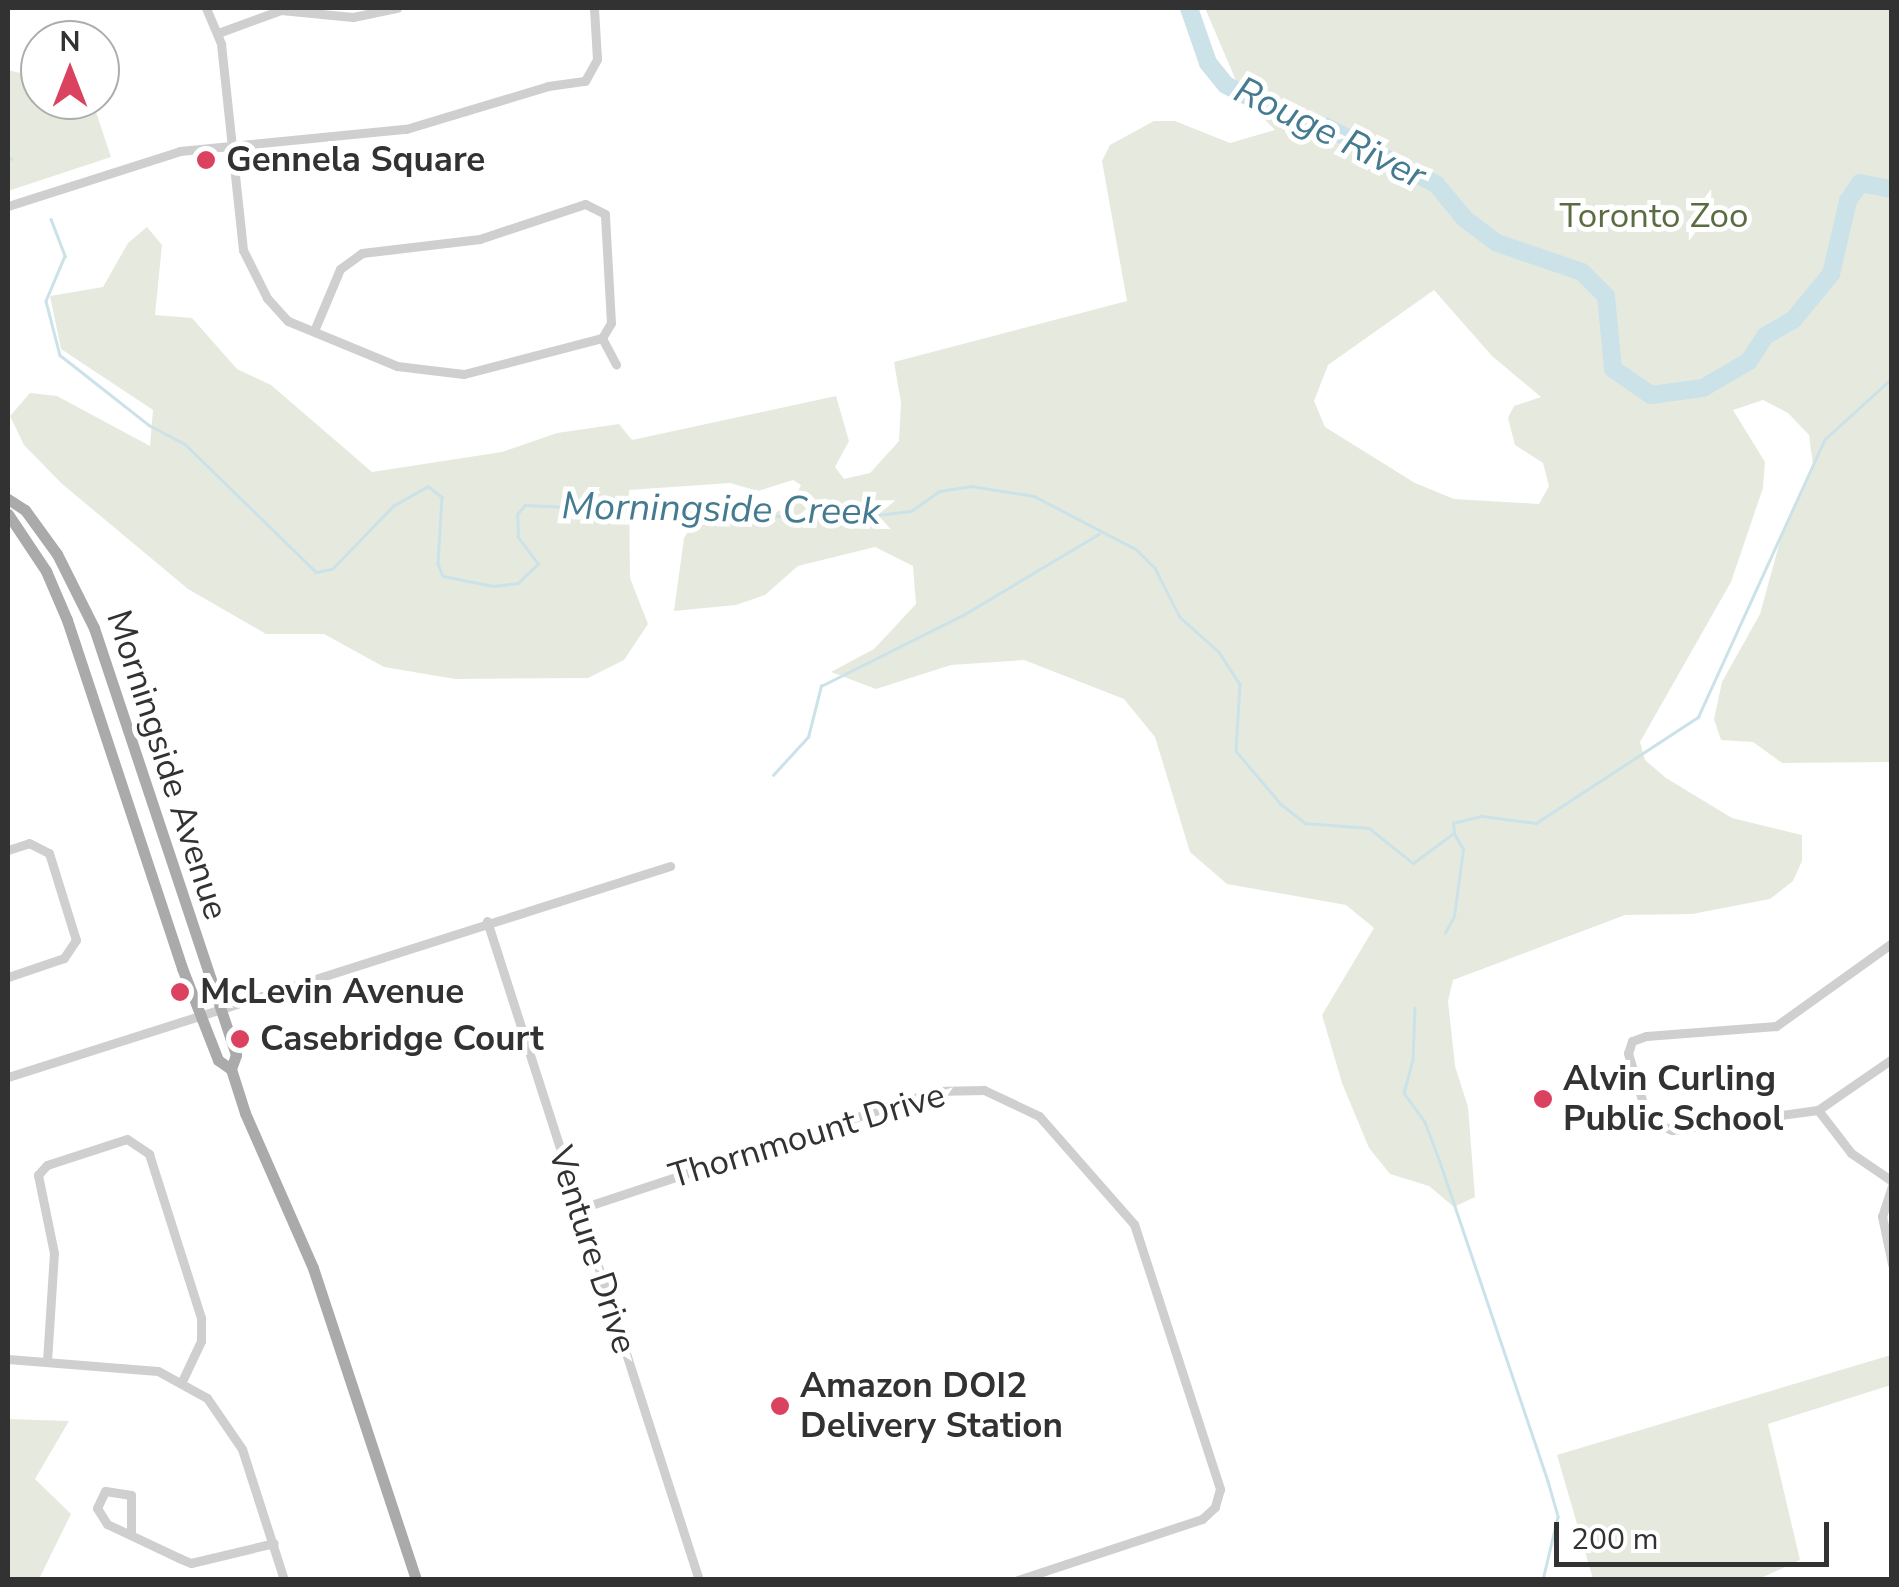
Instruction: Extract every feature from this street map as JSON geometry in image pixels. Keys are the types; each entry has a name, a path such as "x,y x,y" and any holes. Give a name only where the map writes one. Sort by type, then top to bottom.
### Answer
{"main road":[{"name":"Morningside Avenue","path":"8,499 25,510 81,594 236,1055 231,1069"},
{"name":"Morningside Avenue","path":"8,514 46,571 68,620 200,1014 218,1060 231,1069 314,1268 416,1580"}],"street":[{"path":"206,8 218,33 247,264 274,308 314,331 397,366 464,374 602,338 611,324 606,220 592,204 480,239 362,252 340,269 314,331"},
{"path":"218,33 281,10 353,17 397,8"},
{"path":"8,206 180,150 406,129 548,86 585,81 598,58 594,8"},
{"path":"602,338 616,364"},
{"path":"8,850 28,843 48,854 76,940 64,958 8,977"},
{"path":"8,1076 486,921 670,866"},
{"name":"Venture Drive","path":"486,921 699,1580"},
{"path":"1892,943 1776,1026 1632,1041 1629,1058 1648,1120 1657,1128 1785,1120 1818,1110 1892,1059"},
{"name":"Thornmount Drive","path":"579,1208 935,1091 984,1090 1040,1116 1134,1224 1220,1489 1215,1507 1202,1519 1018,1580"},
{"path":"1818,1110 1850,1153 1892,1183 1882,1216 1892,1264"},
{"path":"47,1361 54,1253 38,1175 47,1165 126,1139 148,1154 201,1318 201,1342 184,1380"},
{"path":"8,1359 129,1366 184,1380 230,1425 284,1580"},
{"path":"131,1536 131,1495 106,1492 98,1516 131,1536 203,1564 274,1544"}],"green space":[{"name":"Toronto Zoo","path":"1205,8 1891,8 1891,762 1782,763 1753,742 1721,740 1714,719 1722,682 1760,614 1783,530 1813,465 1809,435 1788,413 1763,400 1733,410 1765,462 1763,488 1731,582 1640,742 1645,760 1666,778 1732,818 1802,835 1802,861 1793,881 1770,899 1692,914 1625,915 1453,980 1448,1001 1455,1066 1468,1107 1475,1197 1454,1207 1429,1186 1390,1174 1369,1148 1342,1083 1322,1015 1374,928 1346,905 1227,884 1190,852 1155,737 1124,699 1024,660 951,665 876,689 831,672 874,649 916,604 913,566 875,547 798,566 765,595 736,605 674,611 684,538 693,524 772,515 795,498 801,485 793,480 758,491 730,483 629,490 630,578 648,624 624,660 588,678 455,679 384,667 324,634 266,634 188,589 61,483 24,445 10,416 30,393 57,396 150,446 153,410 61,349 50,296 103,287 128,243 147,227 162,245 155,315 192,318 237,369 271,385 372,472 502,452 557,433 619,424 632,440 836,396 849,441 835,467 844,479 870,473 899,441 901,403 894,362 1127,301 1102,161 1110,145 1154,121 1175,121 1230,143 1275,130 1243,97","holes":["1434,290 1492,356 1541,397 1514,406 1508,418 1515,445 1543,463 1549,486 1539,504 1454,499 1415,483 1325,427 1314,401 1328,365"]},
{"path":"8,70 20,73 20,120 99,120 111,157 8,191"},
{"path":"1891,1355 1891,1385 1768,1424 1800,1560 1759,1579 1593,1579 1557,1455"},
{"path":"8,1419 69,1421 35,1479 71,1514 39,1579 8,1579"}],"waterway":[{"name":"Rouge River","path":"1189,8 1208,63 1226,85 1282,114 1325,126 1436,184 1465,219 1497,243 1582,272 1606,296 1613,369 1651,395 1703,388 1749,361 1765,336 1793,320 1831,274 1848,201 1860,183 1892,189"},
{"name":"Morningside Creek","path":"8,157 12,159"},
{"name":"Morningside Creek","path":"51,219 65,256 46,301 60,355 149,425 185,444 316,572 332,569 393,506 428,486 442,497 438,564 443,576 493,586 518,583 538,564 518,537 517,514 525,505 844,519 911,511 940,491 971,486 1034,496 1136,549 1155,568 1180,617 1219,652 1240,684 1236,751 1281,804 1305,823 1369,828 1413,863 1454,833 1453,823 1482,816 1536,823 1698,717 1824,440 1892,378"},
{"path":"773,775 808,737 821,686 963,615 1099,534"},
{"path":"1445,933 1454,916 1463,849 1454,834"},
{"path":"1415,1008 1413,1060 1404,1093 1425,1122 1440,1162 1548,1481 1558,1517 1543,1580"}],"place":[{"name":"Gennela Square","path":"206,160"},
{"name":"McLevin Avenue","path":"180,992"},
{"name":"Casebridge Court","path":"240,1039"},
{"name":"Alvin Curling Public School","path":"1543,1099"},
{"name":"Amazon DOI2 Delivery Station","path":"780,1406"}]}
